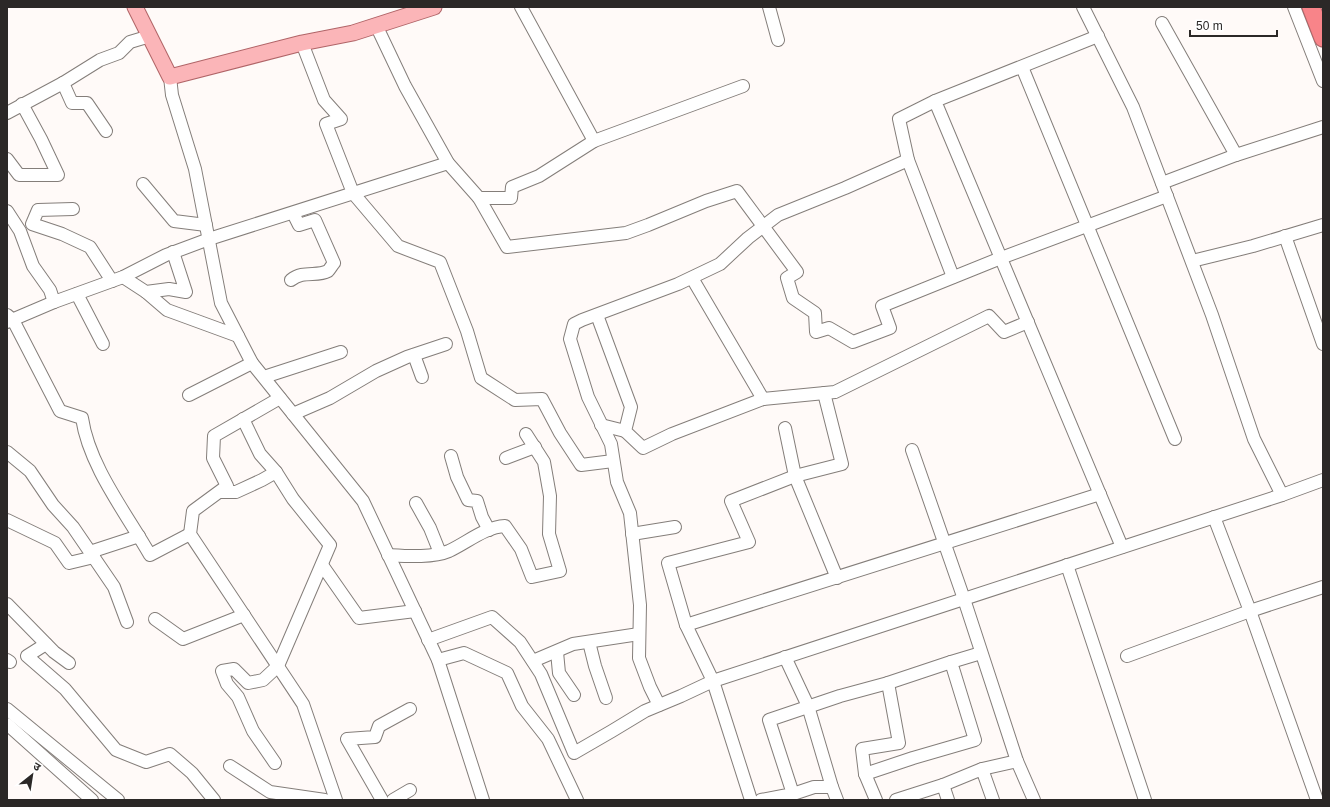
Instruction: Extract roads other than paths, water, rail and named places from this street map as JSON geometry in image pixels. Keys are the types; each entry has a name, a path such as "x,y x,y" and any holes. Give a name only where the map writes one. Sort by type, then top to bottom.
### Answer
{"highway":[{"path":"1311,7 1323,38"}],"main road":[{"path":"135,7 170,77 302,43 353,33 434,7"}],"street":[{"path":"521,7 594,141"},
{"path":"769,7 778,40"},
{"path":"1083,7 1133,107 1212,315 1254,439 1282,495"},
{"path":"1294,7 1323,81"},
{"path":"1162,24 1236,155"},
{"path":"376,25 405,86 448,163 479,198 507,247 626,233 706,201 737,191 797,272 787,278 793,298 816,313 816,332 829,328 853,342 890,328 882,306 1001,258 1167,196"},
{"path":"7,112 63,83 100,60 119,53 130,42 150,36"},
{"path":"953,277 908,160 898,119 935,102 1098,36"},
{"path":"302,43 324,100 341,119 326,124 353,193 398,246 440,262 467,331 481,378 515,400 542,399 560,433 581,465 613,461"},
{"path":"1022,67 1175,439"},
{"path":"170,77 172,94 195,169 221,303 252,363 363,501 438,660 483,800"},
{"path":"63,83 72,103 87,103 106,131"},
{"path":"479,198 511,198 512,187 539,176 594,141 743,86"},
{"path":"935,102 1122,547"},
{"path":"7,159 19,175 58,175 42,139 22,104"},
{"path":"1162,183 1236,155 1323,127"},
{"path":"659,706 639,658 640,605 630,514 616,482 611,444 588,397 570,339 574,324 692,278 720,264 748,238 778,215 845,188 908,160"},
{"path":"190,534 150,555 105,480 84,433 82,418 60,411 9,319 118,279 173,252 448,163"},
{"path":"143,184 174,221 206,225"},
{"path":"73,208 38,210 32,224 62,234 90,247 118,279 146,292 167,310 238,336"},
{"path":"7,211 20,231 33,266 50,290 54,302"},
{"path":"291,280 297,275 328,271 334,263 315,220 299,225 293,213"},
{"path":"1192,261 1253,246 1323,225"},
{"path":"1285,236 1323,344"},
{"path":"146,292 169,289 186,292 173,252"},
{"path":"692,278 763,399"},
{"path":"77,294 103,344"},
{"path":"597,315 631,407 625,431"},
{"path":"601,424 625,431 643,448 672,434 763,399 835,392 989,316 1004,332 1028,322"},
{"path":"293,414 330,398 376,371 414,355 446,344"},
{"path":"264,377 341,352"},
{"path":"414,355 422,377"},
{"path":"189,395 252,363"},
{"path":"751,800 713,681 686,625 668,563 749,542 731,501 795,476 842,464 824,393"},
{"path":"280,398 214,436 213,458 228,486 193,511 190,534 303,704 336,800"},
{"path":"243,419 260,454 276,472 293,499 330,546 278,666 263,680 248,683 234,668 222,671 226,684 238,697 253,731 275,764"},
{"path":"785,428 795,476 837,578"},
{"path":"388,555 417,556 440,553 448,551 494,527 505,526 521,549 532,577 560,571 549,534 550,496 544,462 526,434"},
{"path":"506,458 535,448"},
{"path":"912,450 964,599 1017,760 1034,800"},
{"path":"7,452 30,471 53,505 92,554 114,587 126,622"},
{"path":"451,456 457,477 468,500 477,501 489,530"},
{"path":"220,492 236,492 276,472"},
{"path":"428,640 492,617 520,642 541,674 574,753 645,711 713,681 1282,495 1323,480"},
{"path":"686,625 1100,494"},
{"path":"416,503 430,528 440,553"},
{"path":"1214,517 1250,611 1317,800"},
{"path":"7,520 55,544 69,563 139,536"},
{"path":"632,534 675,527"},
{"path":"322,565 359,618 415,611"},
{"path":"1066,566 1145,800"},
{"path":"1127,656 1250,611 1323,587"},
{"path":"7,604 54,652 69,663"},
{"path":"155,618 183,639 244,615"},
{"path":"533,661 573,644 639,634"},
{"path":"589,642 595,666 606,698"},
{"path":"46,644 27,656 65,689 116,750 146,762 170,754 192,772 214,800"},
{"path":"557,652 559,672 574,695"},
{"path":"438,660 464,653 507,673 522,706 548,739 577,800"},
{"path":"793,794 769,720 808,706 888,684 982,653"},
{"path":"785,657 808,706 837,800"},
{"path":"865,774 975,740 951,662"},
{"path":"876,800 865,774 862,749 899,743 888,684"},
{"path":"7,708 118,800"},
{"path":"382,800 347,739 375,737 379,726 410,709"},
{"path":"7,724 92,800"},
{"path":"896,800 943,785 982,770 1017,760"},
{"path":"230,766 270,792 307,799 325,800"},
{"path":"982,770 993,800"},
{"path":"943,785 948,800"},
{"path":"761,800 793,794 814,787 832,786"},
{"path":"393,800 410,790"}]}
